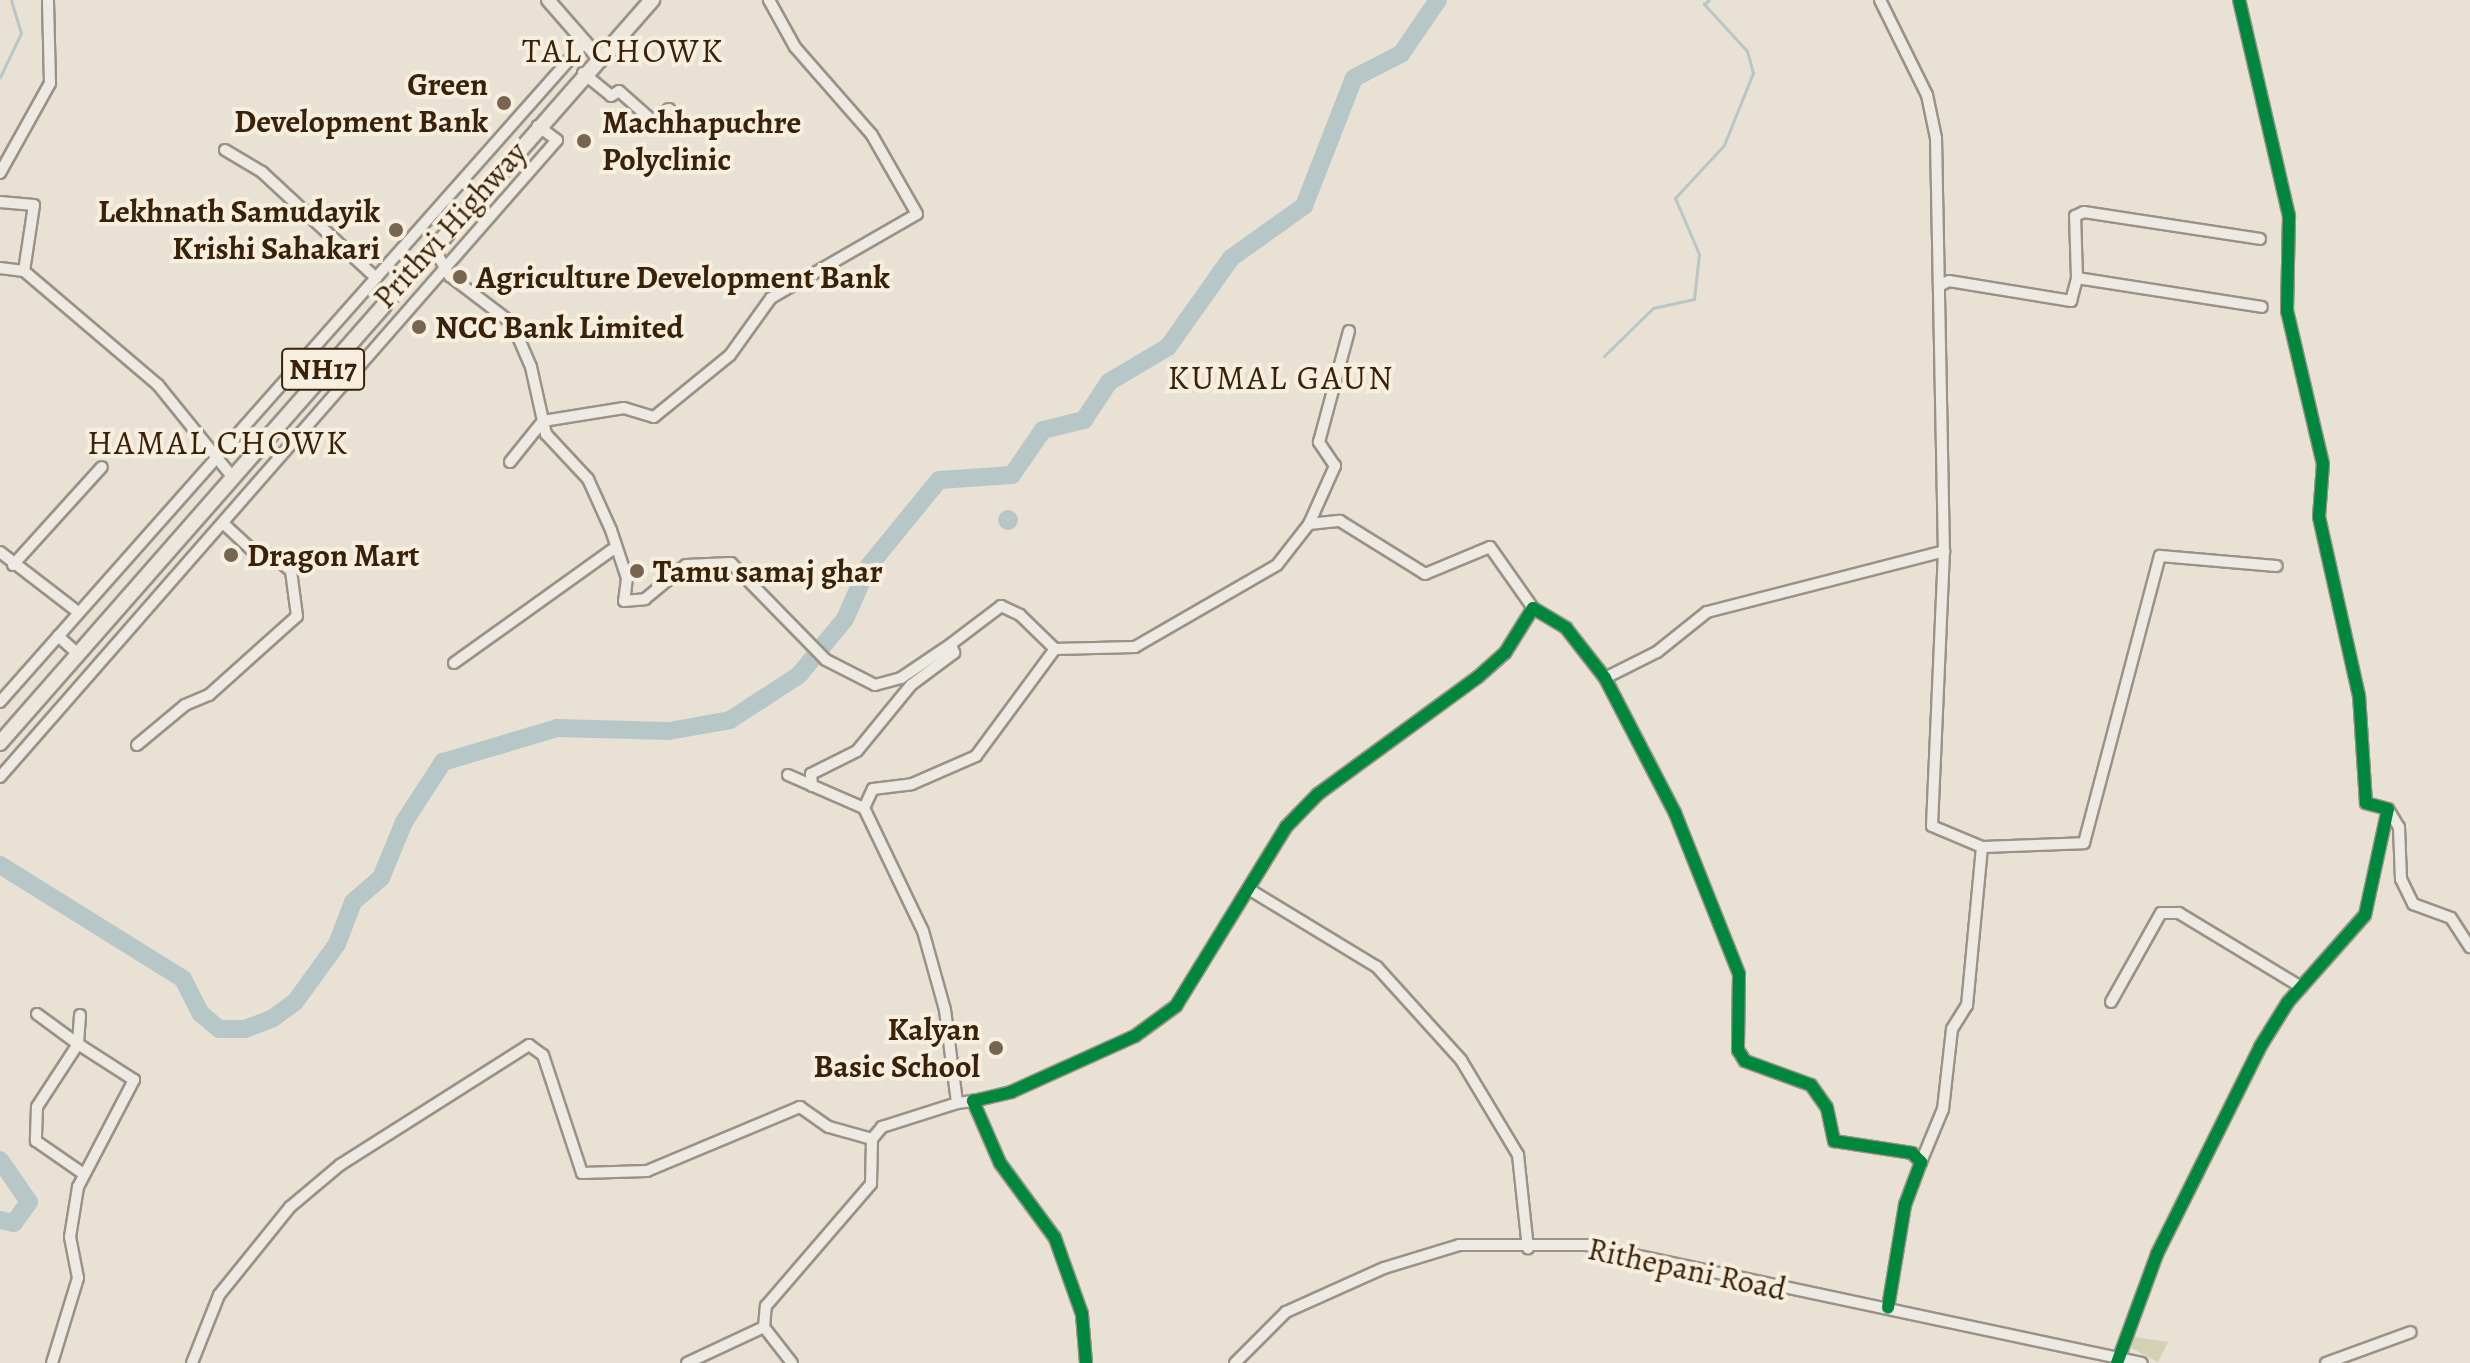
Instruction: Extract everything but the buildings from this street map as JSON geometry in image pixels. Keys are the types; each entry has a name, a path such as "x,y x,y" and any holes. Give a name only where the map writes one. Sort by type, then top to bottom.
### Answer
{"highway":[{"name":"Prithvi Highway","path":"0,743 230,474 433,247 597,56 652,0"}],"main road":[{"path":"548,0 597,56"}],"street":[{"path":"0,173 50,83 48,0"},
{"path":"510,462 543,421 624,408 654,417 730,355 771,298 917,214 872,135 795,47 769,0"},
{"path":"1880,0 1927,95 1936,138 1944,551 1932,826 1982,847 2084,843 2160,556 2277,566"},
{"path":"2239,0 2289,216 2287,311 2323,464 2319,517 2359,696 2366,803 2388,809 2399,827 2401,879 2413,904 2451,918 2470,947"},
{"path":"0,702 214,456 585,42"},
{"path":"583,73 611,96 619,91 654,122 669,109"},
{"path":"0,777 557,140 538,126"},
{"path":"225,150 262,172 376,278"},
{"path":"0,202 34,205 24,271"},
{"path":"1939,286 1949,281 2071,301 2077,278 2075,216 2084,212 2260,239"},
{"path":"433,247 446,270 512,323 543,421 588,479 616,547 627,578 624,601 645,599 686,565 731,563 807,644 826,660 875,685 901,678 1001,606 1055,649 1135,647 1163,635 1259,579 1309,524 1335,466 1319,442 1349,331"},
{"path":"0,268 24,271 158,385 230,474"},
{"path":"2077,278 2262,307"},
{"path":"13,565 102,467"},
{"path":"1309,524 1340,521 1425,574 1490,547 1506,560 1533,608 1566,628 1605,678 1675,813 1739,974 1738,1050 1745,1061 1811,1085 1827,1108 1834,1141 1912,1153 1921,1162"},
{"path":"137,745 209,695 297,616 291,571 272,555 254,552 223,523"},
{"path":"454,663 616,547"},
{"path":"1605,678 1657,652 1707,612 1944,551"},
{"path":"0,552 78,612"},
{"path":"792,1363 764,1327 766,1306 871,1184 872,1139 882,1127 957,1103 1011,1092 1135,1036 1176,1006 1252,891 1286,827 1318,794 1478,677 1505,653 1533,608"},
{"path":"58,636 78,654"},
{"path":"812,786 811,774 857,751 911,685 954,653 951,644"},
{"path":"864,808 873,789 912,784 976,756 1055,649"},
{"path":"788,775 864,808 923,931 945,1010 957,1103"},
{"path":"2117,1362 2157,1254 2260,1047 2301,987 2365,915 2388,809"},
{"path":"1888,1308 1905,1205 1943,1109 1952,1029 1967,1005 1982,847"},
{"path":"1252,891 1377,967 1461,1060 1518,1155 1528,1248"},
{"path":"2111,1002 2161,913 2179,913 2301,987"},
{"path":"37,1014 134,1080 82,1173 70,1237 78,1278 52,1363"},
{"path":"80,1015 78,1044 34,1119 36,1141 82,1173"},
{"path":"192,1363 219,1295 290,1207 340,1165 529,1045 543,1055 582,1173 647,1171 800,1107 829,1127 872,1139"},
{"path":"973,1101 1000,1163 1055,1238 1082,1314 1086,1363"},
{"name":"Rithepani Road","path":"1235,1363 1286,1312 1384,1268 1459,1245 1528,1248 1587,1245 1888,1308 2117,1362 2142,1363"},
{"path":"687,1363 764,1327"},
{"path":"2326,1363 2411,1332"}],"green space":[{"path":"2135,1337 2168,1342 2158,1362 2131,1348"}],"shaded area":[{"path":"1008,510 1015,513 1018,520 1015,527 1008,530 1001,527 998,520 1001,513"}],"waterway":[{"path":"0,77 21,33 11,0"},
{"path":"0,865 183,979 200,1013 219,1029 245,1029 273,1018 295,1002 337,944 353,902 381,878 404,822 443,762 557,728 669,731 730,720 799,675 845,619 868,567 939,480 1012,475 1043,430 1084,420 1109,382 1168,347 1231,258 1304,206 1354,78 1401,54 1438,0"},
{"path":"1604,356 1653,308 1694,299 1699,254 1675,198 1724,145 1753,73 1747,51 1704,4 1709,0"},
{"path":"0,1160 29,1202 14,1223 0,1220"}],"cycle path":[{"path":"2117,1363 2157,1254 2260,1047 2288,1002 2365,915 2388,809 2366,803 2359,696 2319,517 2323,464 2287,311 2289,216 2239,0"},
{"path":"1086,1363 1082,1314 1055,1238 1000,1163 973,1101 1011,1092 1135,1036 1176,1006 1286,827 1318,794 1478,677 1505,653 1533,608 1566,628 1605,678 1675,813 1739,974 1738,1050 1745,1061 1811,1085 1827,1108 1834,1141 1912,1153 1921,1162 1905,1205 1888,1308"}],"place":[{"name":"Green Development Bank","path":"504,103"},
{"name":"Machhapuchre Polyclinic","path":"584,141"},
{"name":"Lekhnath Samudayik Krishi Sahakari","path":"396,230"},
{"name":"Agriculture Development Bank","path":"460,277"},
{"name":"NCC Bank Limited","path":"419,327"},
{"name":"Dragon Mart","path":"231,555"},
{"name":"Tamu samaj ghar","path":"637,571"},
{"name":"Kalyan Basic School","path":"996,1048"}],"district":[{"name":"TAL CHOWK","path":"623,51"},
{"name":"KUMAL GAUN","path":"1281,378"},
{"name":"HAMAL CHOWK","path":"218,443"}]}
